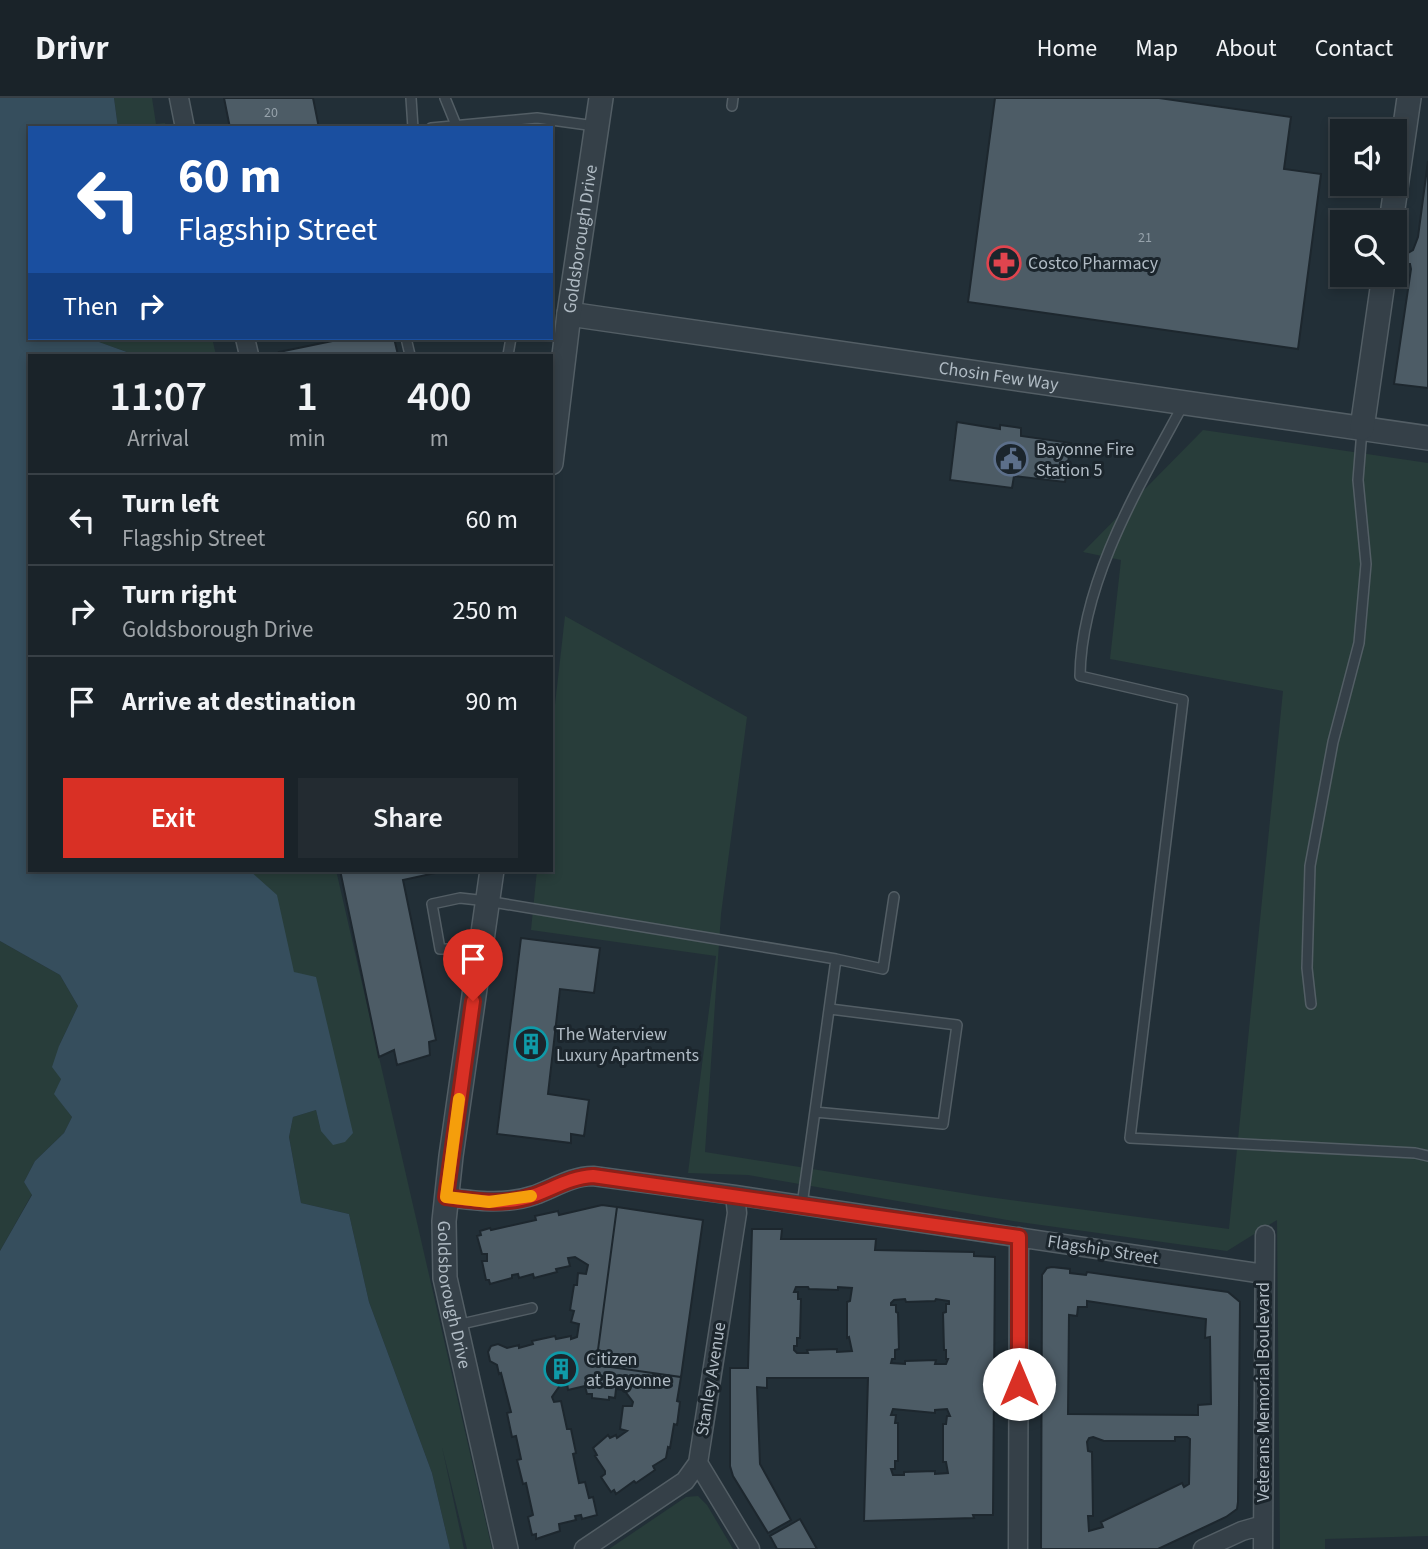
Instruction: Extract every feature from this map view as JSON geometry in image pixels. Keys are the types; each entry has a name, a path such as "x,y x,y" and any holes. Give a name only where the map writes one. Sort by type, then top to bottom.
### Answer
{"street":[{"path":"178,98 185,126"},
{"name":"Goldsborough Drive","path":"553,435 565,312 601,98"},
{"path":"1393,210 1409,98"},
{"path":"1363,428 1382,287"},
{"name":"Chosin Few Way","path":"565,312 1428,438"},
{"name":"Goldsborough Drive","path":"492,872 446,1197 443,1266 506,1549"},
{"name":"Flagship Street","path":"446,1197 489,1202 510,1201 533,1196 578,1178 593,1176 1264,1274"},
{"name":"Stanley Avenue","path":"698,1464 737,1213 735,1195"},
{"name":"Veterans Memorial Boulevard","path":"1258,1548 1263,1525 1265,1234"},
{"path":"1018,1549 1019,1237"},
{"path":"584,1549 685,1481 698,1464 750,1549"},
{"path":"1203,1549 1242,1531 1263,1525"}],"lane":[{"path":"411,98 413,126"},
{"path":"445,98 456,125"},
{"path":"448,126 537,118 597,126"},
{"path":"1184,402 1125,512 1096,588 1080,659 1080,676 1184,700 1130,1138 1350,1149 1428,1156"},
{"path":"1311,1004 1307,968 1310,866 1334,742 1359,643 1366,564 1358,480 1363,428"},
{"path":"480,949 440,949 432,904 460,898 487,901 883,969 894,897"},
{"path":"802,1205 836,959"},
{"path":"815,1112 943,1125 957,1025 830,1009"},
{"path":"456,1326 532,1308"}],"green space":[{"path":"114,98 152,98 156,124 165,123 166,126 118,126"},
{"path":"94,340 212,340 216,354 132,354"},
{"path":"1203,430 1428,463 1428,1536 1325,1539 1325,1549 1280,1549 1277,1220 1227,1251 1013,1221 748,1175 688,1173 716,956 531,930 537,872 553,872 553,722 565,616 747,717 721,914 705,1152 981,1196 1229,1229 1283,691 1110,659 1121,560 1083,552"},
{"path":"250,872 336,872 492,1549 467,1549 442,1447 464,1549 450,1549 432,1473 369,1302 349,1214 301,1203 289,1137 293,1117 316,1110 321,1131 294,972"},
{"path":"0,941 60,975 78,1006 59,1046 61,1079 55,1094 72,1117 64,1133 35,1161 24,1182 32,1194 0,1251"},
{"path":"698,1496 707,1505 733,1549 609,1549 686,1497"}],"water":[{"path":"0,98 114,98 118,126 28,126 28,340 94,340 132,354 28,354 28,872 251,872 277,895 294,972 316,977 353,1133 345,1142 333,1145 321,1131 316,1110 293,1117 289,1137 301,1203 349,1214 369,1302 432,1473 450,1549 0,1549 0,1251 32,1195 24,1182 35,1161 64,1133 72,1117 54,1094 61,1079 52,1067 78,1006 60,975 0,941"}],"building":[{"path":"224,98 313,98 319,126 230,126"},
{"path":"995,98 1159,98 1291,117 1284,169 1321,174 1298,349 968,302"},
{"path":"1428,161 1428,388 1394,384 1411,269 1407,258 1418,237"},
{"path":"337,340 394,340 398,354 280,354 279,352"},
{"name":"Bayonne Fire Station 5","path":"957,422 1000,429 1000,425 1021,428 1021,436 1071,443 1065,482 1014,476 1012,488 950,480"},
{"path":"340,872 440,872 403,880 436,1040 429,1042 430,1055 397,1065 394,1050 379,1057"},
{"name":"The Waterview Luxury Apartments","path":"521,938 600,948 594,993 560,989 548,1094 589,1100 584,1136 571,1134 571,1143 497,1134"},
{"name":"Citizen at Bayonne","path":"602,1205 617,1207 596,1365 681,1377 677,1425 674,1424 666,1458 653,1466 655,1470 616,1494 614,1490 611,1492 601,1477 605,1471 593,1448 608,1435 610,1438 616,1435 617,1438 627,1431 620,1429 623,1406 632,1406 633,1402 624,1390 616,1389 615,1398 609,1397 609,1400 592,1398 592,1394 587,1394 585,1386 568,1390 567,1383 561,1384 552,1397 554,1402 561,1401 567,1429 571,1429 579,1483 585,1482 589,1498 593,1497 597,1515 582,1519 581,1515 575,1516 576,1520 559,1524 560,1531 536,1539 536,1534 532,1535 528,1517 533,1515 526,1483 523,1484 517,1460 521,1459 516,1436 512,1437 507,1413 511,1412 501,1373 499,1374 497,1365 490,1361 488,1352 491,1346 498,1344 507,1348 519,1345 519,1348 533,1344 532,1341 555,1336 556,1339 577,1337 579,1324 571,1322 574,1311 570,1310 578,1273 586,1274 588,1265 575,1257 568,1258 570,1266 556,1269 557,1272 534,1278 533,1274 519,1278 518,1274 512,1275 512,1278 490,1284 489,1280 486,1280 482,1261 487,1261 487,1254 482,1254 477,1236 481,1235 480,1231 490,1228 491,1230 536,1220 535,1216 558,1211 559,1215"},
{"path":"617,1207 703,1220 681,1377 596,1365"},
{"path":"752,1229 782,1229 781,1239 876,1239 875,1250 974,1252 974,1256 995,1257 993,1515 973,1515 974,1518 864,1521 868,1378 767,1378 767,1388 757,1387 760,1464 791,1520 768,1533 733,1476 730,1466 730,1368 748,1368","holes":["796,1287 838,1290 838,1287 852,1288 850,1301 847,1302 847,1338 849,1337 852,1351 807,1350 808,1353 797,1353 794,1350 797,1338 800,1338 801,1299 798,1299 798,1292 794,1292","894,1300 949,1301 949,1304 946,1304 946,1312 943,1313 944,1350 948,1359 946,1364 935,1364 936,1360 891,1363 892,1359 895,1359 895,1350 899,1349 898,1313 896,1305 891,1305","893,1409 935,1413 935,1410 947,1409 950,1416 947,1416 946,1424 943,1424 943,1462 946,1462 948,1473 904,1472 904,1475 893,1475 891,1469 895,1469 895,1461 898,1461 898,1423 895,1423 896,1415 891,1415"]},
{"path":"1047,1268 1228,1292 1240,1302 1237,1509 1226,1517 1158,1549 1041,1549 1042,1275","holes":["1087,1301 1206,1319 1205,1338 1210,1337 1211,1404 1198,1405 1198,1415 1068,1414 1069,1315 1077,1316 1078,1307 1087,1307","1093,1437 1104,1441 1175,1441 1175,1437 1187,1437 1190,1439 1189,1484 1184,1487 1182,1483 1101,1522 1103,1527 1089,1531 1088,1516 1093,1516 1092,1452 1088,1451 1087,1442"]},
{"path":"800,1519 817,1549 777,1549 770,1536"}],"slow traffic":[{"path":"459,1099 446,1197 499,1202 531,1196"}],"place":[{"name":"Costco Pharmacy","path":"1004,263"},
{"name":"Bayonne Fire Station 5","path":"1011,459"},
{"name":"The Waterview Luxury Apartments","path":"531,1044"},
{"name":"Citizen at Bayonne","path":"561,1369"}],"route":[{"path":"473,1001 446,1197 489,1202 510,1201 533,1196 570,1180 593,1176 1019,1237 1019,1384"}]}
